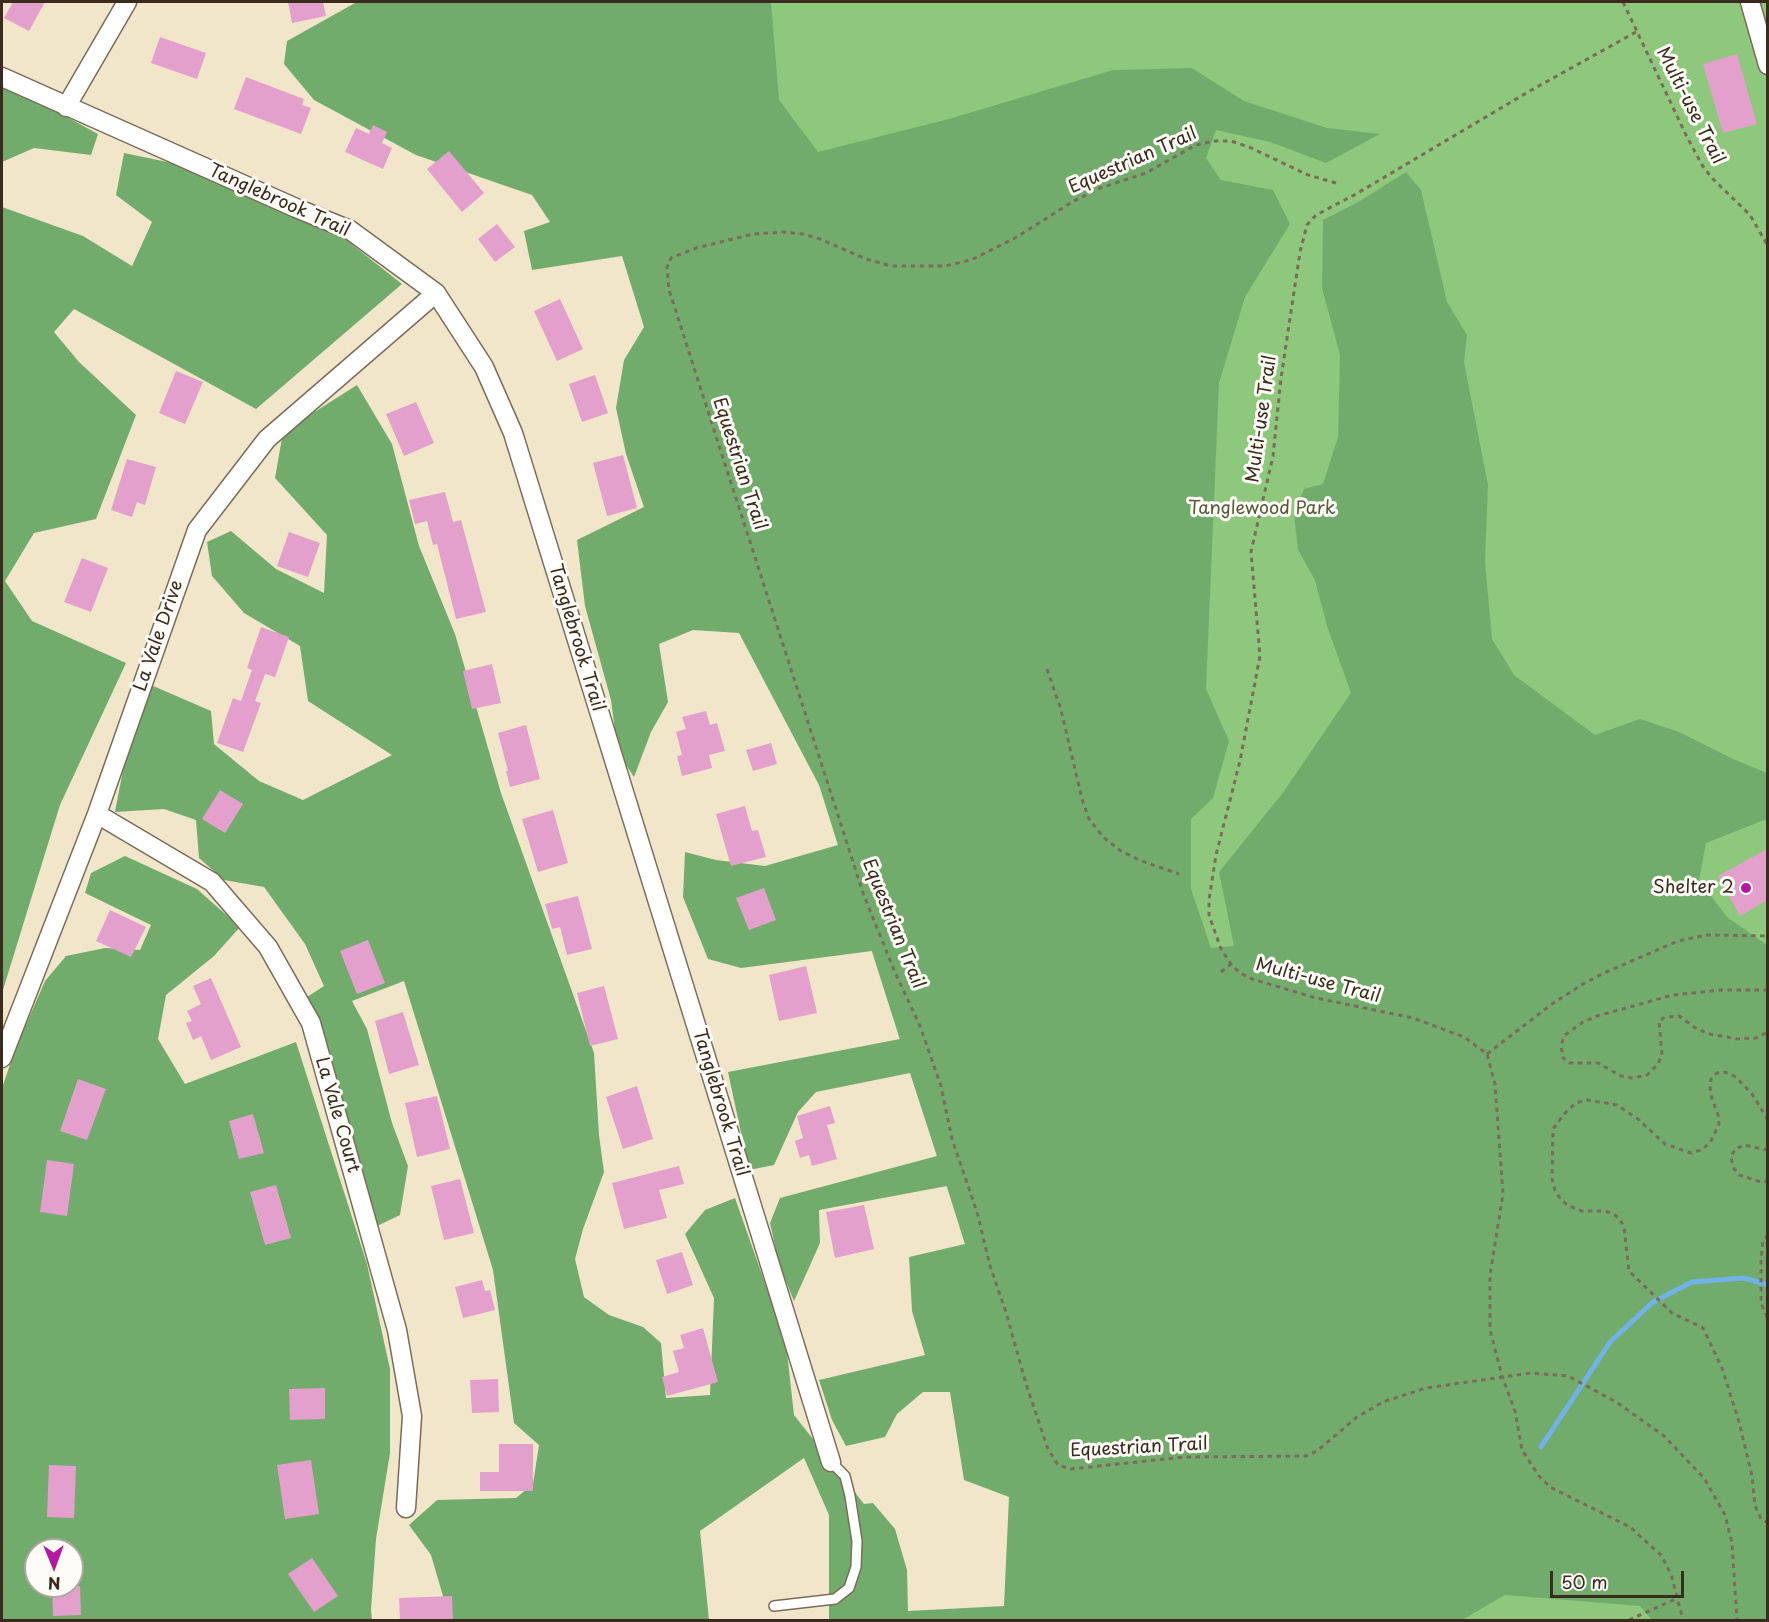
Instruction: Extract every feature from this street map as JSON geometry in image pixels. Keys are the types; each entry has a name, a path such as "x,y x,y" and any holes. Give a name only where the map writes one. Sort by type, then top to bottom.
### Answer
{"street":[{"path":"66,107 128,2"},
{"path":"1750,2 1767,65"},
{"name":"Tanglebrook Trail","path":"2,77 350,230 436,293 484,367 513,433 831,1462"},
{"name":"La Vale Drive","path":"2,1058 97,814 197,530 267,439 436,293"},
{"name":"La Vale Court","path":"97,814 212,882 268,947 311,1023 397,1330 412,1416 406,1508"}],"lane":[{"path":"774,1606 835,1599 849,1588 856,1567 857,1550 850,1496 844,1476 831,1462"}],"path":[{"name":"Multi-use Trail","path":"1623,2 1702,165 1710,177 1750,215 1767,246"},
{"name":"Multi-use Trail","path":"1487,1054 1464,1037 1413,1018 1316,998 1252,979 1240,973 1230,964 1221,949 1209,915 1210,882 1240,761 1260,656 1251,552 1273,456 1281,378 1300,252 1307,225 1316,215 1636,32"},
{"name":"Equestrian Trail","path":"1336,183 1308,175 1249,147 1231,141 1214,141 1196,145 1146,173 1100,188 1074,201 1015,238 971,260 945,266 891,266 866,259 803,234 783,232 753,234 696,248 671,258 667,267 669,290 863,892 894,970 920,1026 941,1086 952,1139 977,1212 990,1266 1037,1418 1048,1449 1059,1465 1071,1468 1184,1457 1306,1456 1317,1451 1357,1417 1383,1402 1426,1388 1531,1373 1568,1376 1616,1402 1663,1435 1704,1478 1725,1515 1732,1543 1737,1620"},
{"path":"1047,669 1061,710 1082,799 1089,819 1103,837 1121,851 1138,860 1179,874"},
{"path":"1683,1620 1671,1574 1662,1555 1650,1543 1621,1522 1550,1487 1539,1476 1522,1450 1515,1411 1502,1376 1490,1330 1490,1275 1503,1194 1495,1084 1487,1054 1552,1004 1604,972 1678,941 1707,935 1767,936"},
{"path":"1221,972 1230,964"},
{"path":"1767,990 1722,990 1673,995 1597,1016 1583,1022 1565,1035 1562,1045 1563,1058 1569,1063 1598,1063 1621,1076 1633,1078 1647,1075 1658,1064 1662,1055 1659,1021 1665,1017 1679,1016 1697,1029 1737,1039 1756,1038 1767,1032"},
{"path":"1767,1120 1752,1094 1736,1077 1725,1072 1717,1073 1711,1079 1710,1093 1719,1124 1710,1143 1690,1153 1665,1144 1638,1119 1617,1105 1587,1100 1576,1103 1553,1129 1552,1179 1561,1200 1569,1206 1582,1211 1604,1211 1619,1218 1624,1227 1629,1271 1672,1313 1703,1328 1722,1368 1739,1422 1752,1476 1755,1506 1761,1520 1767,1523"},
{"path":"1767,1150 1744,1145 1735,1149 1731,1157 1733,1167 1739,1176 1761,1182 1767,1181"},
{"path":"1767,1235 1763,1241 1761,1303 1767,1320"},
{"path":"1629,1620 1678,1598"}],"green space":[{"name":"Tanglewood Park","path":"570,2 1767,2 1767,1620 1279,1620 1039,1477"},
{"name":"Tanglewood Park","path":"771,2 779,100 818,152 949,119 1113,70 1192,68 1244,101 1327,128 1380,134 1326,163 1270,142 1216,130 1206,158 1221,180 1273,190 1290,224 1245,297 1219,383 1206,689 1229,741 1213,798 1191,819 1191,889 1211,948 1234,946 1219,872 1282,794 1351,693 1327,626 1315,580 1298,550 1294,514 1304,489 1323,484 1338,437 1340,355 1322,288 1323,220 1360,201 1406,172 1421,190 1447,302 1467,335 1464,362 1488,485 1485,562 1492,639 1514,675 1595,735 1640,719 1679,732 1767,773 1767,819 1706,843 1699,880 1727,917 1767,945 1767,1620 1652,1620 1640,1606 1505,1595 1462,1620 829,1620 829,1515 804,1458 700,1531 709,1620 450,1620 431,1555 409,1525 437,1500 516,1498 533,1484 539,1445 514,1423 493,1270 404,981 352,1001 367,1029 392,1123 408,1166 400,1215 377,1226 304,999 324,986 305,944 264,887 224,880 199,858 196,820 164,809 115,812 127,749 151,685 211,711 214,744 259,781 303,800 392,755 308,701 300,646 244,613 212,576 207,542 231,531 276,569 324,593 327,535 275,478 283,432 357,385 392,444 419,546 455,634 501,793 594,1053 599,1135 604,1172 583,1229 575,1259 584,1297 609,1315 643,1327 661,1343 666,1398 710,1395 714,1298 685,1234 705,1210 735,1198 786,1343 794,1415 864,1504 873,1503 895,1529 907,1570 908,1611 1004,1606 1009,1497 964,1480 950,1392 923,1392 897,1414 885,1437 846,1446 832,1420 819,1380 925,1355 912,1311 909,1257 965,1244 947,1186 819,1210 820,1243 794,1301 779,1264 770,1223 780,1198 937,1156 910,1073 816,1092 798,1112 774,1165 749,1170 728,1072 900,1039 872,951 741,968 708,959 683,897 685,852 716,860 765,866 838,845 820,787 739,633 693,630 659,644 668,702 651,732 634,777 618,753 611,700 585,606 577,540 644,507 626,454 616,408 624,360 644,327 622,256 532,270 524,231 550,222 532,195 416,155 314,100 284,64 287,41 355,3"},
{"path":"2,88 32,98 98,134 91,155 34,148 2,162"},
{"path":"124,153 172,163 345,239 402,284 256,409 74,309 54,332 79,362 136,415 96,519 34,533 5,581 32,621 126,663 60,805 2,993 2,207 83,236 132,266 152,222 116,195"},
{"path":"125,856 197,889 240,927 214,956 166,995 158,1039 185,1084 296,1042 367,1264 390,1369 390,1453 376,1539 372,1620 2,1620 2,1088 15,1050 45,981 66,956 105,948 140,950 151,925 85,893 91,873"}],"building":[{"path":"13,2 45,2 29,31 4,18"},
{"path":"288,2 323,2 326,16 292,23"},
{"path":"160,37 206,53 197,79 151,63"},
{"path":"1737,54 1757,124 1723,133 1703,64"},
{"path":"246,77 304,99 302,105 311,108 301,134 234,109"},
{"path":"373,125 387,132 382,143 392,148 383,169 345,152 356,128 369,134"},
{"path":"449,151 484,193 462,212 427,169"},
{"path":"497,224 515,247 495,262 478,239"},
{"path":"560,299 583,349 557,361 534,311"},
{"path":"176,371 203,382 185,424 159,413"},
{"path":"595,375 608,413 582,422 569,384"},
{"path":"416,402 434,443 404,456 386,414"},
{"path":"623,455 637,508 607,516 593,463"},
{"path":"127,459 156,467 145,505 137,502 132,517 111,510"},
{"path":"445,492 453,522 461,520 486,612 456,619 437,544 433,545 427,521 415,524 409,500"},
{"path":"289,532 320,543 308,577 277,566"},
{"path":"82,558 108,568 91,612 64,602"},
{"path":"261,627 289,637 275,677 265,674 255,701 261,703 243,752 217,743 233,698 241,701 252,670 247,668"},
{"path":"492,664 501,703 472,709 463,671"},
{"path":"706,711 710,725 717,723 725,751 709,755 712,768 682,776 677,756 682,755 676,732 686,729 682,717"},
{"path":"526,725 540,779 510,787 498,733"},
{"path":"771,743 777,764 753,771 746,750"},
{"path":"220,790 243,804 225,833 202,819"},
{"path":"745,806 752,831 758,830 766,857 731,866 716,814"},
{"path":"553,810 568,863 538,872 522,819"},
{"name":"Shelter 2","path":"1767,849 1767,900 1740,916 1718,876"},
{"path":"764,888 776,920 749,930 736,898"},
{"path":"578,896 592,949 567,955 560,927 552,929 545,904"},
{"path":"110,910 146,927 131,957 96,941"},
{"path":"368,940 385,983 357,994 340,951"},
{"path":"806,966 817,1013 779,1021 769,975"},
{"path":"211,978 241,1047 211,1060 201,1036 193,1040 186,1023 192,1021 187,1011 201,1004 193,986"},
{"path":"604,986 618,1039 590,1046 577,993"},
{"path":"403,1012 419,1065 389,1074 375,1021"},
{"path":"78,1079 106,1089 87,1140 60,1131"},
{"path":"637,1086 653,1139 623,1149 606,1097"},
{"path":"437,1096 450,1149 417,1157 405,1103"},
{"path":"830,1106 835,1123 827,1125 837,1159 812,1166 809,1155 800,1158 795,1141 803,1138 797,1116"},
{"path":"253,1114 264,1153 239,1159 229,1121"},
{"path":"47,1160 74,1164 67,1216 40,1212"},
{"path":"679,1166 684,1184 659,1190 667,1218 624,1229 612,1183"},
{"path":"460,1179 474,1233 444,1240 431,1186"},
{"path":"276,1185 291,1238 265,1245 250,1192"},
{"path":"864,1205 874,1249 835,1258 826,1212"},
{"path":"682,1252 693,1285 667,1294 656,1260"},
{"path":"482,1280 485,1291 490,1290 495,1310 463,1318 455,1287"},
{"path":"703,1328 718,1382 667,1396 662,1377 679,1372 673,1351 684,1348 680,1335"},
{"path":"498,1379 499,1412 472,1413 470,1380"},
{"path":"325,1388 325,1419 290,1420 289,1389"},
{"path":"499,1444 533,1444 533,1491 480,1491 480,1472 499,1472"},
{"path":"311,1460 319,1514 285,1519 277,1465"},
{"path":"49,1465 76,1466 74,1518 47,1517"},
{"path":"312,1558 338,1596 314,1612 288,1574"},
{"path":"452,1596 453,1620 400,1620 399,1598"},
{"path":"52,1598 80,1598 81,1615 53,1616"}],"waterway":[{"path":"1541,1447 1610,1342 1653,1302 1692,1282 1744,1278 1768,1285"}],"place":[{"name":"Shelter 2","path":"1746,888"}]}
